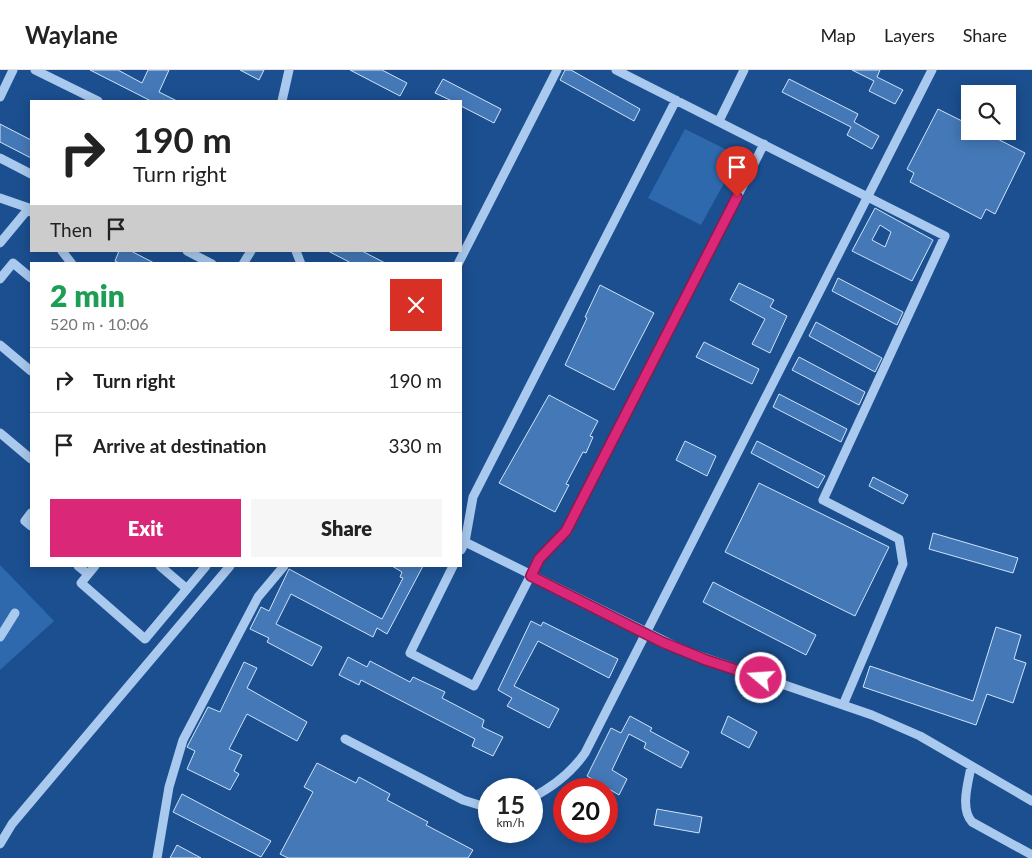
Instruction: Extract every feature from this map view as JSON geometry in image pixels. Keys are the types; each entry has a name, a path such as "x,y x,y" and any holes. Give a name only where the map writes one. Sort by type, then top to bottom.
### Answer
{"street":[{"path":"0,97 13,70"},
{"path":"35,70 96,100"},
{"path":"282,100 289,70"},
{"path":"459,262 556,70"},
{"path":"616,70 945,236 823,500 899,539 903,564 843,705"},
{"path":"719,121 744,70"},
{"path":"543,791 560,780 578,764 647,634 932,70"},
{"path":"676,100 473,497 463,544 647,634 706,660 843,705 912,733 1032,801"},
{"path":"453,567 410,653 474,686 539,559 566,531 764,144"},
{"path":"0,158 30,173"},
{"path":"0,198 30,210 0,244"},
{"path":"63,252 70,262"},
{"path":"189,252 208,262"},
{"path":"0,279 13,263 30,277"},
{"path":"0,345 30,371"},
{"path":"0,433 30,458"},
{"path":"30,514 25,521 30,525"},
{"path":"79,567 88,574"},
{"path":"94,567 81,583 145,639 205,567"},
{"path":"161,567 187,589"},
{"path":"0,844 12,824 229,567"},
{"path":"157,858 169,787 183,740 258,597 283,567"},
{"path":"0,637 14,613"},
{"path":"345,739 463,800 478,805"},
{"path":"971,767 965,809 968,818 972,822 1032,854"}],"shaded area":[{"path":"685,129 739,156 701,225 648,198"},
{"path":"0,565 54,621 0,670"}],"building":[{"path":"90,70 118,70 142,83 148,70 169,70 159,92 175,100 149,100"},
{"path":"240,70 264,70 259,80"},
{"path":"350,70 382,70 407,83 400,96"},
{"path":"565,70 571,70 640,109 634,121 560,80"},
{"path":"852,70 880,70 877,77 903,90 895,104 869,91 874,81"},
{"path":"443,79 501,109 494,123 462,107 462,100 450,100 435,93"},
{"path":"789,79 858,114 854,122 879,136 872,149 847,135 851,127 782,92"},
{"path":"938,109 961,120 961,140 1000,140 1025,153 995,214 986,209 981,219 910,182 914,173 907,169"},
{"path":"0,124 30,139 30,157 0,142"},
{"path":"875,208 933,240 912,281 852,251","holes":["880,225 891,232 885,247 872,240"]},
{"path":"119,252 133,252 152,262 117,262 115,261"},
{"path":"330,252 364,252 383,262 349,262"},
{"path":"838,278 903,312 897,325 832,291"},
{"path":"739,283 774,300 770,307 787,316 770,353 752,344 765,319 730,300"},
{"path":"600,285 654,313 614,390 565,365"},
{"path":"816,322 882,358 875,372 809,336"},
{"path":"704,342 759,369 752,384 696,357"},
{"path":"799,357 865,392 859,405 792,370"},
{"path":"779,394 847,429 841,442 773,407"},
{"path":"549,395 598,421 590,436 593,437 586,453 583,452 566,484 569,485 555,512 499,483"},
{"path":"685,441 716,456 707,476 676,460"},
{"path":"757,441 825,476 818,488 751,453"},
{"path":"873,477 908,495 903,504 869,486"},
{"path":"759,483 889,547 855,616 725,552"},
{"path":"933,533 1018,558 1013,573 929,549"},
{"path":"394,567 422,567 387,634 377,628 373,637 291,594 276,624 322,647 312,666 267,642 269,638 250,629 261,607 269,611 289,569 382,619 403,578 400,577 402,572"},
{"path":"713,582 816,635 806,655 703,602"},
{"path":"531,621 541,626 543,622 618,659 609,678 538,641 514,686 559,709 549,728 507,706 512,698 498,690"},
{"path":"996,627 1021,635 1014,659 1026,663 1013,703 987,694 976,725 863,687 870,666 973,701"},
{"path":"348,657 367,667 370,661 410,682 413,677 445,692 442,698 484,720 482,727 503,737 493,756 472,746 475,739 361,680 359,685 339,675"},
{"path":"244,662 257,668 247,688 307,722 297,741 247,714 229,749 242,755 234,771 239,774 230,790 187,769 195,751 187,747 208,707 220,712"},
{"path":"630,716 652,728 650,731 689,752 681,768 644,748 646,743 629,734 612,770 627,779 619,795 618,778 590,778 587,776 611,728 621,733"},
{"path":"728,716 757,732 749,748 721,733"},
{"path":"317,763 356,783 359,777 390,794 387,800 428,822 426,825 473,850 468,858 288,858 280,854 313,792 304,787"},
{"path":"182,794 271,841 261,857 173,812"},
{"path":"657,809 702,817 699,833 654,825"},
{"path":"177,845 201,858 170,858"}],"route":[{"path":"737,197 566,531 539,559 531,576 662,642 706,660 761,678"}]}
